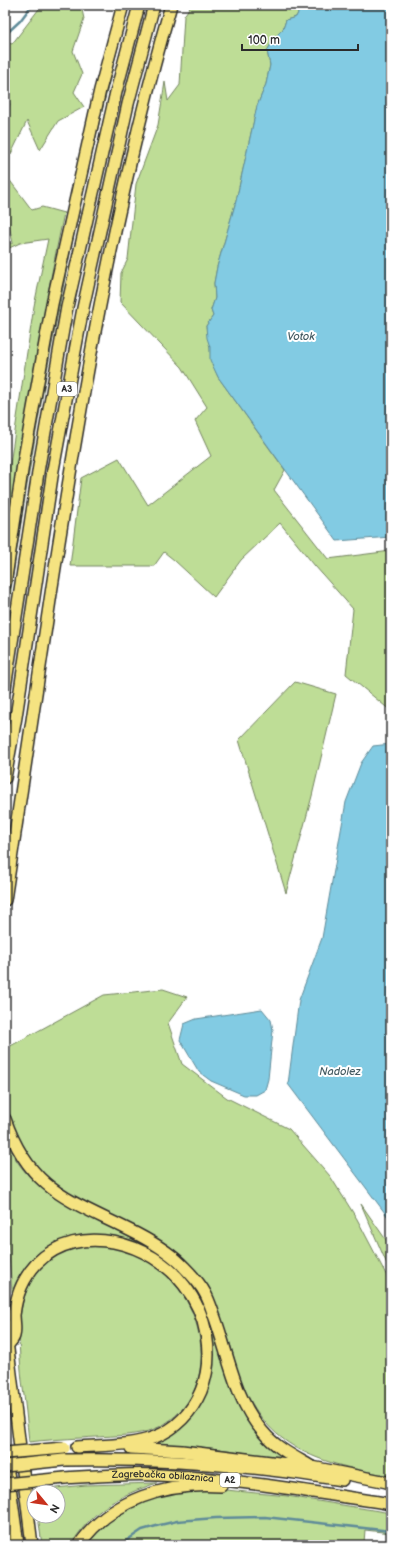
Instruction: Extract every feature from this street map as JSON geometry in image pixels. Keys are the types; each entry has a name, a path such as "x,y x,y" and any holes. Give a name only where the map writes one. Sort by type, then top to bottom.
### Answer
{"highway":[{"path":"5,584 25,456 52,304 100,90 123,5"},
{"name":"A3","path":"5,688 39,466 68,307 116,92 139,5"},
{"name":"A3","path":"5,778 16,717 53,470 82,308 128,104 154,5"},
{"path":"5,900 69,477 98,311 125,189 171,5"},
{"path":"156,61 180,5"},
{"path":"5,1120 10,1134 20,1153 32,1172 44,1184 57,1194 152,1242 173,1256 194,1278 206,1293 223,1340 236,1386 252,1418 263,1433 276,1445 312,1467"},
{"path":"7,1346 14,1336 14,1315 17,1298 28,1274 38,1263 50,1253 63,1246 90,1240 105,1240 133,1247 164,1265 174,1273 188,1290 199,1311 204,1323 208,1350 206,1374 198,1397 192,1407 177,1424 156,1436 131,1443 5,1451 18,1545"},
{"path":"5,1325 32,1545"},
{"path":"77,1447 155,1448 312,1467 387,1482 391,1485"},
{"name":"Zagrebačka obilaznica","path":"5,1466 64,1460 121,1459 217,1465 314,1476 391,1489"},
{"name":"Zagrebačka obilaznica","path":"5,1484 65,1478 158,1475 216,1479 391,1504"},
{"path":"79,1545 98,1523 127,1503 145,1495 176,1487 194,1485 216,1486 348,1497"},
{"path":"5,1528 7,1545"}],"green space":[{"path":"42,5 81,5 84,19 73,51 82,74 74,92 84,107 58,121 40,150 27,121 11,154 5,142 5,118 10,104 5,97 5,41 12,44"},
{"path":"127,5 129,5 90,160 57,317 42,395 16,553 5,632 5,612 21,507 56,307 98,119"},
{"path":"191,5 305,5 306,8 299,11 296,17 286,20 283,29 275,37 267,51 270,65 266,84 257,106 236,201 217,267 214,283 215,298 211,310 213,316 206,326 211,360 218,377 285,470 274,490 328,559 391,551 391,711 346,674 353,609 280,523 241,560 214,597 164,552 154,566 70,566 81,478 119,458 148,505 211,456 195,421 207,407 182,367 120,302 121,273 128,259 136,184 158,125 165,82 168,101 180,85 184,16"},
{"path":"8,178 32,210 42,207 64,213 40,336 5,541 5,497 34,306 48,239 20,243 5,250 5,243 13,243 5,208 5,179"},
{"path":"295,682 336,694 312,796 286,893 239,740"},
{"path":"163,989 187,997 168,1023 182,1064 227,1098 289,1129 330,1176 357,1219 391,1284 391,1476 368,1472 326,1461 306,1453 289,1443 272,1430 258,1413 246,1392 239,1376 224,1326 207,1286 187,1260 153,1236 64,1190 48,1178 34,1164 22,1147 13,1127 7,1103 5,1083 5,1049 104,995"},
{"path":"5,1137 18,1162 35,1182 55,1197 77,1210 149,1246 170,1262 148,1249 126,1240 103,1235 80,1235 60,1241 41,1251 25,1268 12,1292 5,1205"},
{"path":"361,1204 391,1247 390,1271"},
{"path":"85,1245 112,1247 137,1255 154,1264 172,1280 186,1300 196,1323 201,1347 200,1370 193,1392 180,1412 159,1427 142,1433 29,1442 19,1347 19,1330 24,1297 30,1283 40,1269 61,1253"},
{"path":"171,1263 182,1273 187,1280"},
{"path":"188,1281 205,1310 232,1390 243,1414 258,1434 291,1460 201,1447 146,1444 177,1429 213,1361"},
{"path":"157,1483 130,1493 108,1505 88,1522 71,1545 42,1545 39,1524 66,1524 66,1487"},
{"path":"216,1489 287,1496 391,1513 391,1533 365,1530 364,1543 358,1545 85,1545 101,1526 128,1507 176,1491"}],"water":[{"name":"Votok","path":"305,5 391,5 391,537 337,541 218,377 210,360 210,347 207,338 206,326 213,316 211,310 215,298 214,283 217,267 236,201 257,106 266,84 270,65 267,51 275,37 283,29 286,20 296,17 299,11 306,8"},
{"name":"Nadolez","path":"391,744 391,1221 288,1084 299,1000 322,938 346,802 361,763 373,746"},
{"path":"262,1009 271,1020 273,1030 268,1079 265,1090 256,1095 244,1095 211,1081 199,1072 180,1040 184,1024 196,1019"}],"waterway":[{"path":"5,33 7,33 20,21 32,5"},
{"path":"120,1545 142,1530 177,1521 216,1518 265,1517 391,1531"}]}
